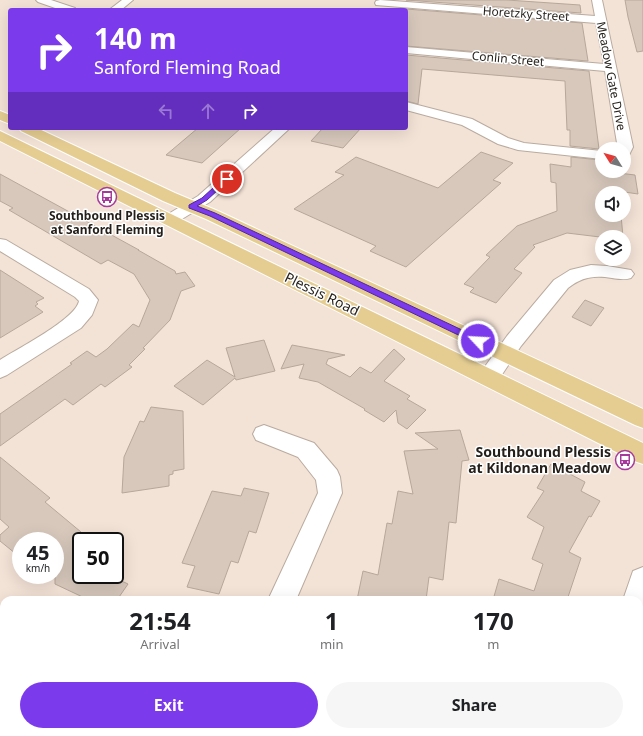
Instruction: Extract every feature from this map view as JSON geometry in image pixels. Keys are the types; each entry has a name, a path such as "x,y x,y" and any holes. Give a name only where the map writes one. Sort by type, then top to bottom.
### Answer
{"main road":[{"name":"Plessis Road","path":"30,130 643,419"},
{"name":"Plessis Road","path":"0,134 643,454"}],"street":[{"path":"41,0 65,8"},
{"path":"117,8 128,0"},
{"name":"Meadow Gate Drive","path":"597,0 625,142"},
{"name":"Horetzky Street","path":"380,4 600,20"},
{"name":"Conlin Street","path":"408,50 610,68"},
{"path":"408,106 467,122 503,140 523,147 595,154"},
{"path":"171,219 204,199 281,130"},
{"path":"0,244 82,293 90,300 84,314 74,323 0,370"},
{"path":"489,377 514,341 561,284 568,278 582,272 598,270 625,274"},
{"path":"264,434 306,450 328,477 330,494 284,596"},
{"path":"639,596 643,580"}],"building":[{"path":"406,0 507,0 580,5 581,13"},
{"path":"625,0 643,0 643,51 637,52"},
{"path":"408,9 582,23 588,61 408,46"},
{"path":"408,55 589,71 598,142 595,142 595,149 570,146 570,130 567,130 565,81 422,69 418,104 408,102"},
{"path":"196,130 239,130 202,163 166,155"},
{"path":"321,130 359,130 343,148 311,141"},
{"path":"481,152 513,163 493,180 501,183 406,267 370,251 376,246 294,209 344,175 335,172 356,157 438,188"},
{"path":"571,157 595,159 595,178 631,178 631,175 635,175 638,194 631,193 631,186 595,186 595,222 622,222 622,230 595,230 595,236 567,233 533,245 535,247 514,269 522,273 496,303 470,292 474,288 464,284 490,257 486,255 517,226 557,211 556,183 551,182 550,164 571,167"},
{"path":"0,174 139,250 175,271 176,274 185,272 195,286 181,291 170,320 129,365 132,367 105,387 101,384 73,405 65,399 0,446 0,414 72,364 70,363 87,351 96,357 107,349 133,324 139,327 150,300 134,274 108,260 101,264 9,210 13,208 0,201"},
{"path":"0,270 44,298 36,302 38,304 35,306 43,312 0,338"},
{"path":"585,300 604,308 591,326 572,317"},
{"path":"264,340 275,371 236,380 235,378 203,405 174,386 207,360 235,377 226,348"},
{"path":"292,345 345,355 328,359 326,364 350,377 360,367 371,373 394,349 405,359 384,381 410,396 407,399 426,410 407,429 398,423 396,410 384,422 364,410 365,409 318,382 299,378 304,364 281,369"},
{"path":"151,407 183,411 184,469 173,471 173,474 169,475 169,486 122,493 124,457 140,421 144,422"},
{"path":"460,430 469,460 462,461 456,523 449,522 443,580 429,577 427,596 358,596 363,571 378,575 387,523 392,524 398,491 413,494 404,451 438,449 415,433"},
{"path":"0,457 50,498 45,502 81,532 72,532 72,584 124,584 124,582 128,584 120,596 80,596 55,584 64,584 64,532 12,532 12,551 0,541 0,535 9,527 0,519"},
{"path":"551,464 585,482 581,491 600,501 591,517 589,516 569,552 581,558 568,596 494,596 499,579 534,591 543,564 532,559 544,527 527,517 544,491 537,488"},
{"path":"244,488 269,493 256,533 249,531 238,563 231,561 219,594 187,587 195,566 182,563 212,491 241,496"}],"place":[{"name":"Southbound Plessis at Sanford Fleming","path":"107,197"},
{"name":"Southbound Plessis at Kildonan Meadow","path":"625,460"}],"route":[{"path":"227,179 204,199 192,207 212,215 478,341"}]}
